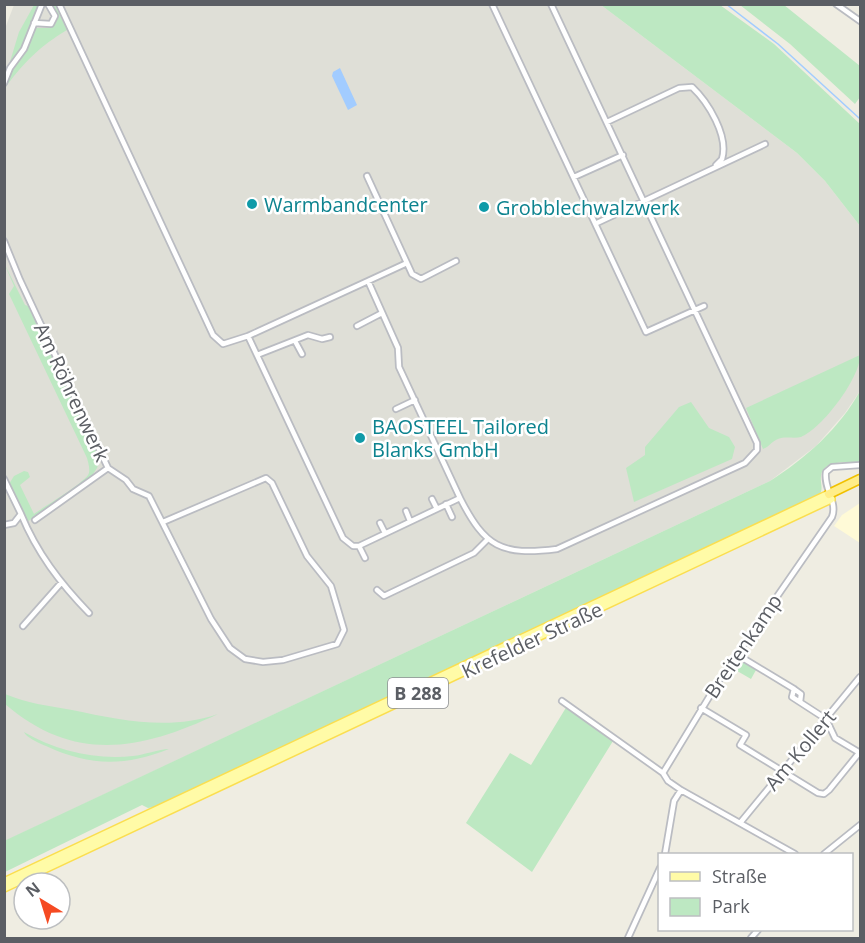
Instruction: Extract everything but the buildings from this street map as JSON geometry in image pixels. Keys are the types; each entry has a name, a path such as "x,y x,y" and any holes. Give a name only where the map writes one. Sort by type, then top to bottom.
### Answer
{"highway":[{"name":"Krefelder Straße","path":"830,497 861,479"},
{"name":"Krefelder Straße","path":"830,497 861,485"}],"main road":[{"name":"Krefelder Straße","path":"4,882 830,497"},
{"name":"Krefelder Straße","path":"4,888 830,497"}],"street":[{"path":"4,83 10,68 24,49 42,4"},
{"path":"34,23 51,24 55,16 48,4"},
{"path":"59,4 213,335 223,344 248,336 407,263"},
{"path":"492,4 597,223 646,332 704,306"},
{"path":"368,281 398,348 399,367 414,400 474,525 488,540 517,551 557,549 753,457 757,443 645,200 551,4"},
{"path":"836,4 860,19"},
{"path":"607,123 679,88 692,87 704,98 724,141 722,159 714,167"},
{"path":"597,223 765,144"},
{"path":"574,177 623,154"},
{"path":"367,176 412,274 421,279 456,261"},
{"name":"Am Röhrenwerk","path":"4,241 108,468 126,480 133,489 149,496 211,619 230,648 245,659 263,662 283,660 330,647 341,640 344,630 336,595 307,556 272,483 266,478 163,522"},
{"path":"357,326 382,313"},
{"path":"257,356 308,335 322,339 330,337"},
{"path":"248,336 346,543 359,546 460,498"},
{"path":"295,341 302,354"},
{"path":"396,409 414,400"},
{"name":"Breitenkamp","path":"663,773 736,654 832,517 834,512 825,476 829,469 861,465"},
{"path":"35,520 108,468"},
{"path":"4,479 38,552 61,583 89,613"},
{"path":"432,499 437,509"},
{"path":"446,504 452,517"},
{"path":"406,511 410,521"},
{"path":"4,525 14,523 21,514"},
{"path":"380,523 385,533"},
{"path":"377,590 384,596 474,553 488,540"},
{"path":"359,546 365,558"},
{"path":"467,547 474,553"},
{"path":"24,627 61,583"},
{"path":"701,708 747,735 740,745 824,794 860,753 835,738 826,719 792,697 794,689 736,654"},
{"name":"Am Kollert","path":"740,822 861,676"},
{"path":"562,701 663,773 668,781 681,790 792,853"},
{"path":"665,853 674,801 681,790"},
{"path":"826,853 861,825"},
{"path":"628,939 658,872"}],"shaded area":[{"path":"14,5 601,5 797,153 825,181 860,226 860,391 845,413 816,446 770,481 5,841 4,31"},
{"path":"860,503 860,543 834,526 842,515"}],"green space":[{"path":"34,5 39,5 23,47 9,65 19,32"},
{"path":"52,5 55,5 67,30 48,42 33,56 5,88 12,68 26,51 34,28 48,28 56,23 57,13"},
{"path":"601,5 720,5 774,44 860,124 860,226 825,181 797,153"},
{"path":"740,5 784,5 860,66 860,97 855,104 790,44"},
{"path":"4,263 25,305 28,306 100,459 91,477 27,522 9,484 14,476 24,471 28,472 30,477 20,485 34,514 78,484 88,475 89,469 87,458 9,294 14,286"},
{"path":"860,355 859,365 847,389 819,424 801,437 781,438 763,449 746,408"},
{"path":"860,391 860,462 837,463 826,467 821,476 822,488 819,496 154,807 148,808 142,805 5,872 4,841 770,481 821,442 852,405"},
{"path":"691,402 709,428 729,437 735,447 732,459 634,502 626,468 645,455 645,447 679,407"},
{"path":"739,660 756,670 751,679 732,668"},
{"path":"5,694 38,704 145,722 182,722 218,714 162,736 135,742 109,745 83,743 57,736 31,723 5,704"},
{"path":"567,706 613,741 532,872 466,823 510,753 531,765"},
{"path":"24,732 63,749 105,757 133,756 169,749 137,759 107,762 62,753 30,738"}],"water":[{"path":"340,68 357,105 348,110 332,76 333,72"}],"waterway":[{"path":"726,4 778,44 859,118"}],"place":[{"name":"Warmbandcenter","path":"252,204"},
{"name":"Grobblechwalzwerk","path":"484,207"},
{"name":"BAOSTEEL Tailored Blanks GmbH","path":"360,438"}]}
